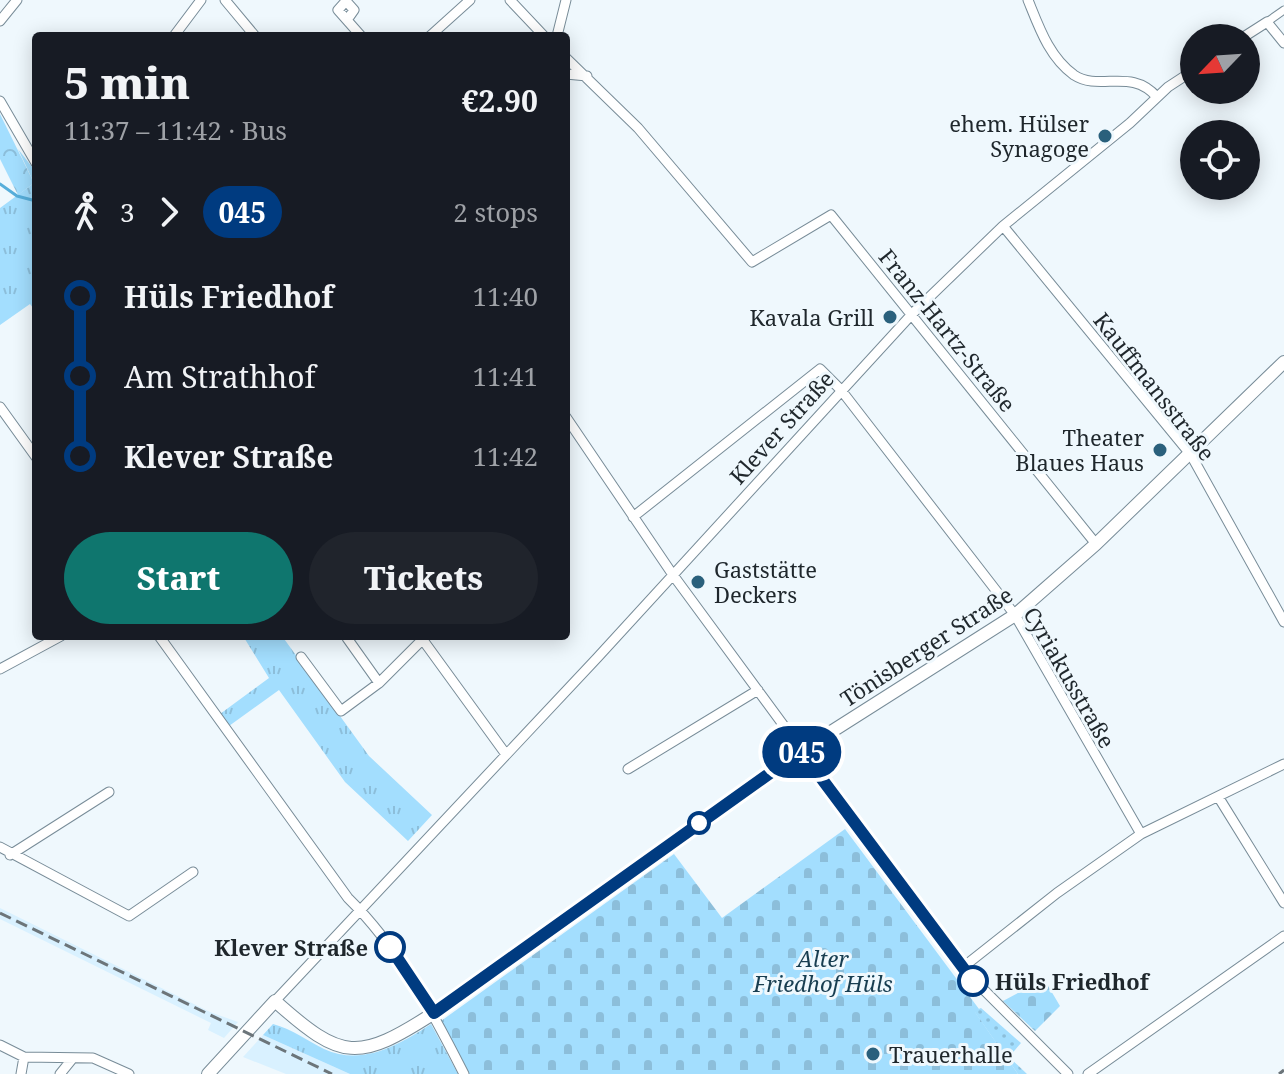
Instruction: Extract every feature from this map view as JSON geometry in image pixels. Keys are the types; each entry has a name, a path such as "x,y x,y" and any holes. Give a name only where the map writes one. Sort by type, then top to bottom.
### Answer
{"street":[{"path":"0,21 17,0"},
{"path":"177,32 201,0"},
{"path":"225,0 252,32"},
{"path":"434,32 470,0"},
{"path":"510,0 540,32"},
{"path":"558,32 566,0"},
{"path":"1028,0 1048,47 1075,75 1145,84 1157,97"},
{"path":"1260,26 1284,10"},
{"path":"347,20 358,32"},
{"path":"1267,22 1284,43"},
{"path":"570,61 587,76"},
{"path":"570,74 587,76"},
{"name":"Franz-Hartz-Straße","path":"587,76 695,192 752,262 831,215 1096,544"},
{"name":"Klever Straße","path":"208,1074 913,313 1003,226 1180,80"},
{"path":"0,101 32,156"},
{"name":"Kauffmansstraße","path":"1003,226 1191,455 1284,622"},
{"name":"Tönisberger Straße","path":"275,1001 328,1044 369,1048 393,1040 801,751 1015,615 1191,455 1284,362"},
{"path":"633,517 820,369 841,390"},
{"name":"Cyriakusstraße","path":"841,390 1015,615 1141,834"},
{"path":"0,407 32,451"},
{"path":"570,426 673,575 962,968 1068,1074"},
{"path":"0,669 54,640"},
{"path":"162,640 348,898 372,921 434,1013 464,1074"},
{"path":"348,640 379,683"},
{"path":"301,657 341,711 379,683 419,640"},
{"path":"422,640 505,753"},
{"path":"628,769 758,690"},
{"path":"962,968 1057,893 1141,834 1284,764"},
{"path":"10,855 109,792"},
{"path":"1219,798 1281,888 1284,903"},
{"path":"0,847 129,916 193,872"},
{"path":"1088,1074 1284,936"},
{"path":"0,1045 24,1057 93,1058 129,1074"},
{"path":"21,1074 24,1057"},
{"path":"60,1074 73,1058"}],"shaded area":[{"path":"0,908 210,1012 238,1022 224,1038 208,1030 211,1023 0,919"},
{"path":"263,1035 350,1074 286,1074 243,1057"}],"green space":[{"path":"0,114 32,184 18,195 0,159"},
{"path":"18,149 32,167 32,179"},
{"path":"32,184 32,307 30,304 0,325 0,208"},
{"path":"245,640 285,640 369,756 432,815 408,841 345,782 279,690 229,726 220,714 269,678"},
{"name":"Alter Friedhof Hüls","path":"845,829 979,1009 975,1012 1018,1074 469,1074 441,1021 674,854 722,918"},
{"path":"1044,979 1060,1006 1035,1031 1003,1001"},
{"path":"981,1008 1021,1043 1009,1057 1027,1074 1018,1074 974,1011"},
{"path":"273,1024 324,1049 353,1056 380,1051 431,1024 458,1074 350,1074 263,1035"}],"waterway":[{"path":"0,184 17,196 32,200"}],"railway":[{"path":"0,913 332,1074"},
{"path":"1279,1074 1284,1070"}],"bus line":[{"name":"045","path":"390,947 434,1013 801,751 973,981"}],"place":[{"name":"ehem. Hülser Synagoge","path":"1105,136"},
{"name":"Kavala Grill","path":"890,317"},
{"name":"Theater Blaues Haus","path":"1160,450"},
{"name":"Gaststätte Deckers","path":"698,582"},
{"name":"Klever Straße","path":"390,947"},
{"name":"Hüls Friedhof","path":"973,981"},
{"name":"Trauerhalle","path":"873,1054"}]}
